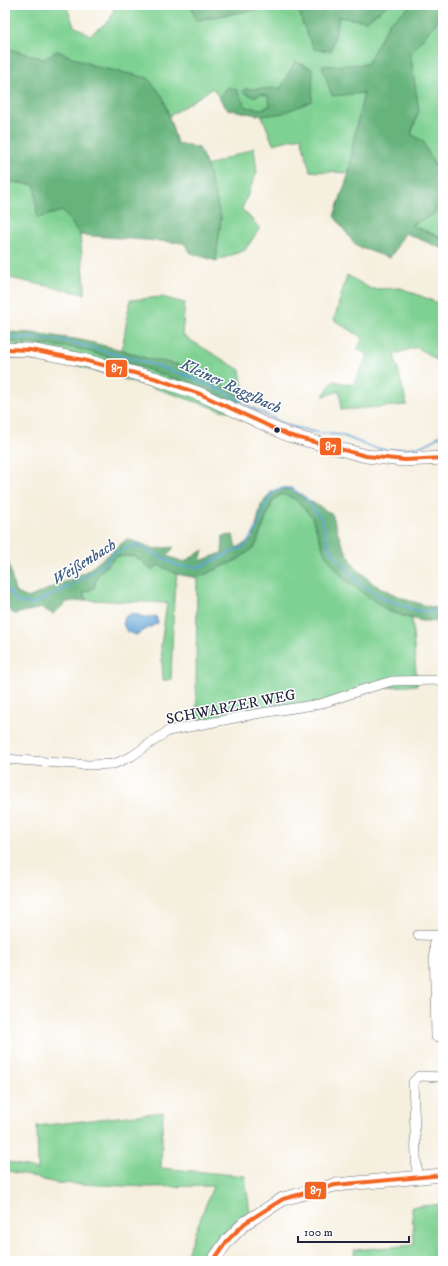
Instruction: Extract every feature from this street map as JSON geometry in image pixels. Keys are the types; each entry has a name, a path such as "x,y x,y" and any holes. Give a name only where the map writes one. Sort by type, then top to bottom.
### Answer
{"main road":[{"path":"5,349 30,350 82,360 154,378 200,394 288,435 366,456 405,460 443,458"},
{"path":"213,1261 227,1241 246,1223 283,1199 335,1185 443,1176"}],"street":[{"name":"SCHWARZER WEG","path":"5,759 88,765 114,764 132,756 168,731 255,714 320,704 364,688 392,681 443,680"},
{"path":"418,935 438,936 436,1037"},
{"path":"417,1178 413,1082 419,1076 443,1077"}],"green space":[{"path":"5,5 66,5 74,26 90,35 110,20 115,5 191,5 197,20 263,8 263,5 298,5 303,25 331,51 339,17 366,21 388,5 412,5 389,23 367,64 364,93 354,137 349,173 310,171 301,137 273,144 262,116 283,113 296,61 281,88 261,94 268,96 270,106 261,109 245,107 237,90 228,87 219,98 213,88 169,116 163,97 148,78 97,67 57,51 44,59 6,48 5,50"},
{"path":"191,5 263,5 264,8 196,20"},
{"path":"298,5 388,5 366,21 339,17 331,51 314,49 303,25"},
{"path":"412,5 443,5 443,14 410,54 419,110 411,134 423,141 434,165 443,160 443,200 434,214 411,225 443,238 443,249 405,233 390,258 356,246 334,216 349,173 354,137 364,93 332,96 322,66 367,64 389,23"},
{"path":"443,14 443,160 434,165 423,141 411,135 419,110 410,54"},
{"path":"6,48 44,59 57,51 97,67 148,78 163,97 177,143 199,148 207,166 221,218 216,261 191,253 184,243 80,235 63,211 37,218 35,185 5,181"},
{"path":"295,61 313,69 312,101 283,113 262,116 227,109 219,98 228,87 237,90 246,107 261,109 270,106 268,96 261,94 254,97 243,92 244,89 281,88"},
{"path":"254,148 257,172 242,209 260,228 245,250 216,261 221,218 207,166"},
{"path":"5,181 35,185 63,211 80,235 85,294 5,277"},
{"path":"443,200 443,238 410,225 434,214"},
{"path":"347,275 371,289 401,288 443,305 443,344 441,363 417,347 394,354 407,405 341,410 340,391 323,396 333,381 353,385 368,354 357,350 363,338 334,320"},
{"path":"162,297 185,303 182,335 240,370 245,398 221,384 180,365 145,358 122,350 130,300"},
{"path":"5,332 33,333 81,340 122,350 145,358 180,365 221,384 245,398 238,403 199,387 124,361 76,348 5,341"},
{"path":"5,341 76,348 124,361 199,387 238,403 228,411 220,410 164,391 72,364 5,357"},
{"path":"289,489 332,514 341,542 355,567 375,585 407,600 438,609 443,609 443,621 421,621 388,611 345,580 325,554 312,517 295,499 282,494 273,500 255,547 237,560 197,578 177,574 159,565 152,570 135,556 117,556 97,575 94,588 83,593 86,600 67,602 53,614 42,608 14,614 5,606 5,547 15,592 28,598 74,578 90,569 127,539 155,549 174,547 167,556 184,562 203,550 200,561 222,553 223,536 233,535 236,548 253,539 261,505 272,491"},
{"path":"282,493 295,499 312,517 325,554 388,611 412,619 417,685 379,688 291,715 286,706 197,722 197,578 237,560 255,547 273,500"},
{"path":"117,556 135,556 152,570 159,565 177,574 174,596 171,679 163,681 161,645 167,603 86,600 83,593 94,588 97,575"},
{"path":"163,1112 161,1168 245,1176 250,1212 236,1222 224,1234 204,1261 184,1261 213,1186 146,1187 56,1183 5,1170 5,1161 38,1170 37,1126"},
{"path":"443,1204 443,1261 355,1261 354,1250 414,1245 412,1207"}],"water":[{"path":"132,613 144,617 156,616 158,623 136,635 127,632 123,624 125,617"}],"waterway":[{"name":"Kleiner Ragglbach","path":"5,338 30,338 66,341 141,361 186,375 229,394 250,407 289,426 319,433 341,435 371,447 387,450 418,447 431,442 443,433"},
{"name":"Weißenbach","path":"5,583 5,586 17,602 33,604 71,586 104,564 112,554 134,545 154,553 178,566 199,567 245,546 256,530 267,501 275,490 291,488 306,498 322,520 329,548 360,584 385,599 418,611 443,611"}],"transit line":[{"name":"87","path":"5,349 30,350 83,360 154,378 200,394 288,435 366,456 405,460 443,458"},
{"name":"87","path":"213,1261 227,1241 245,1223 283,1199 335,1185 443,1175"}]}
